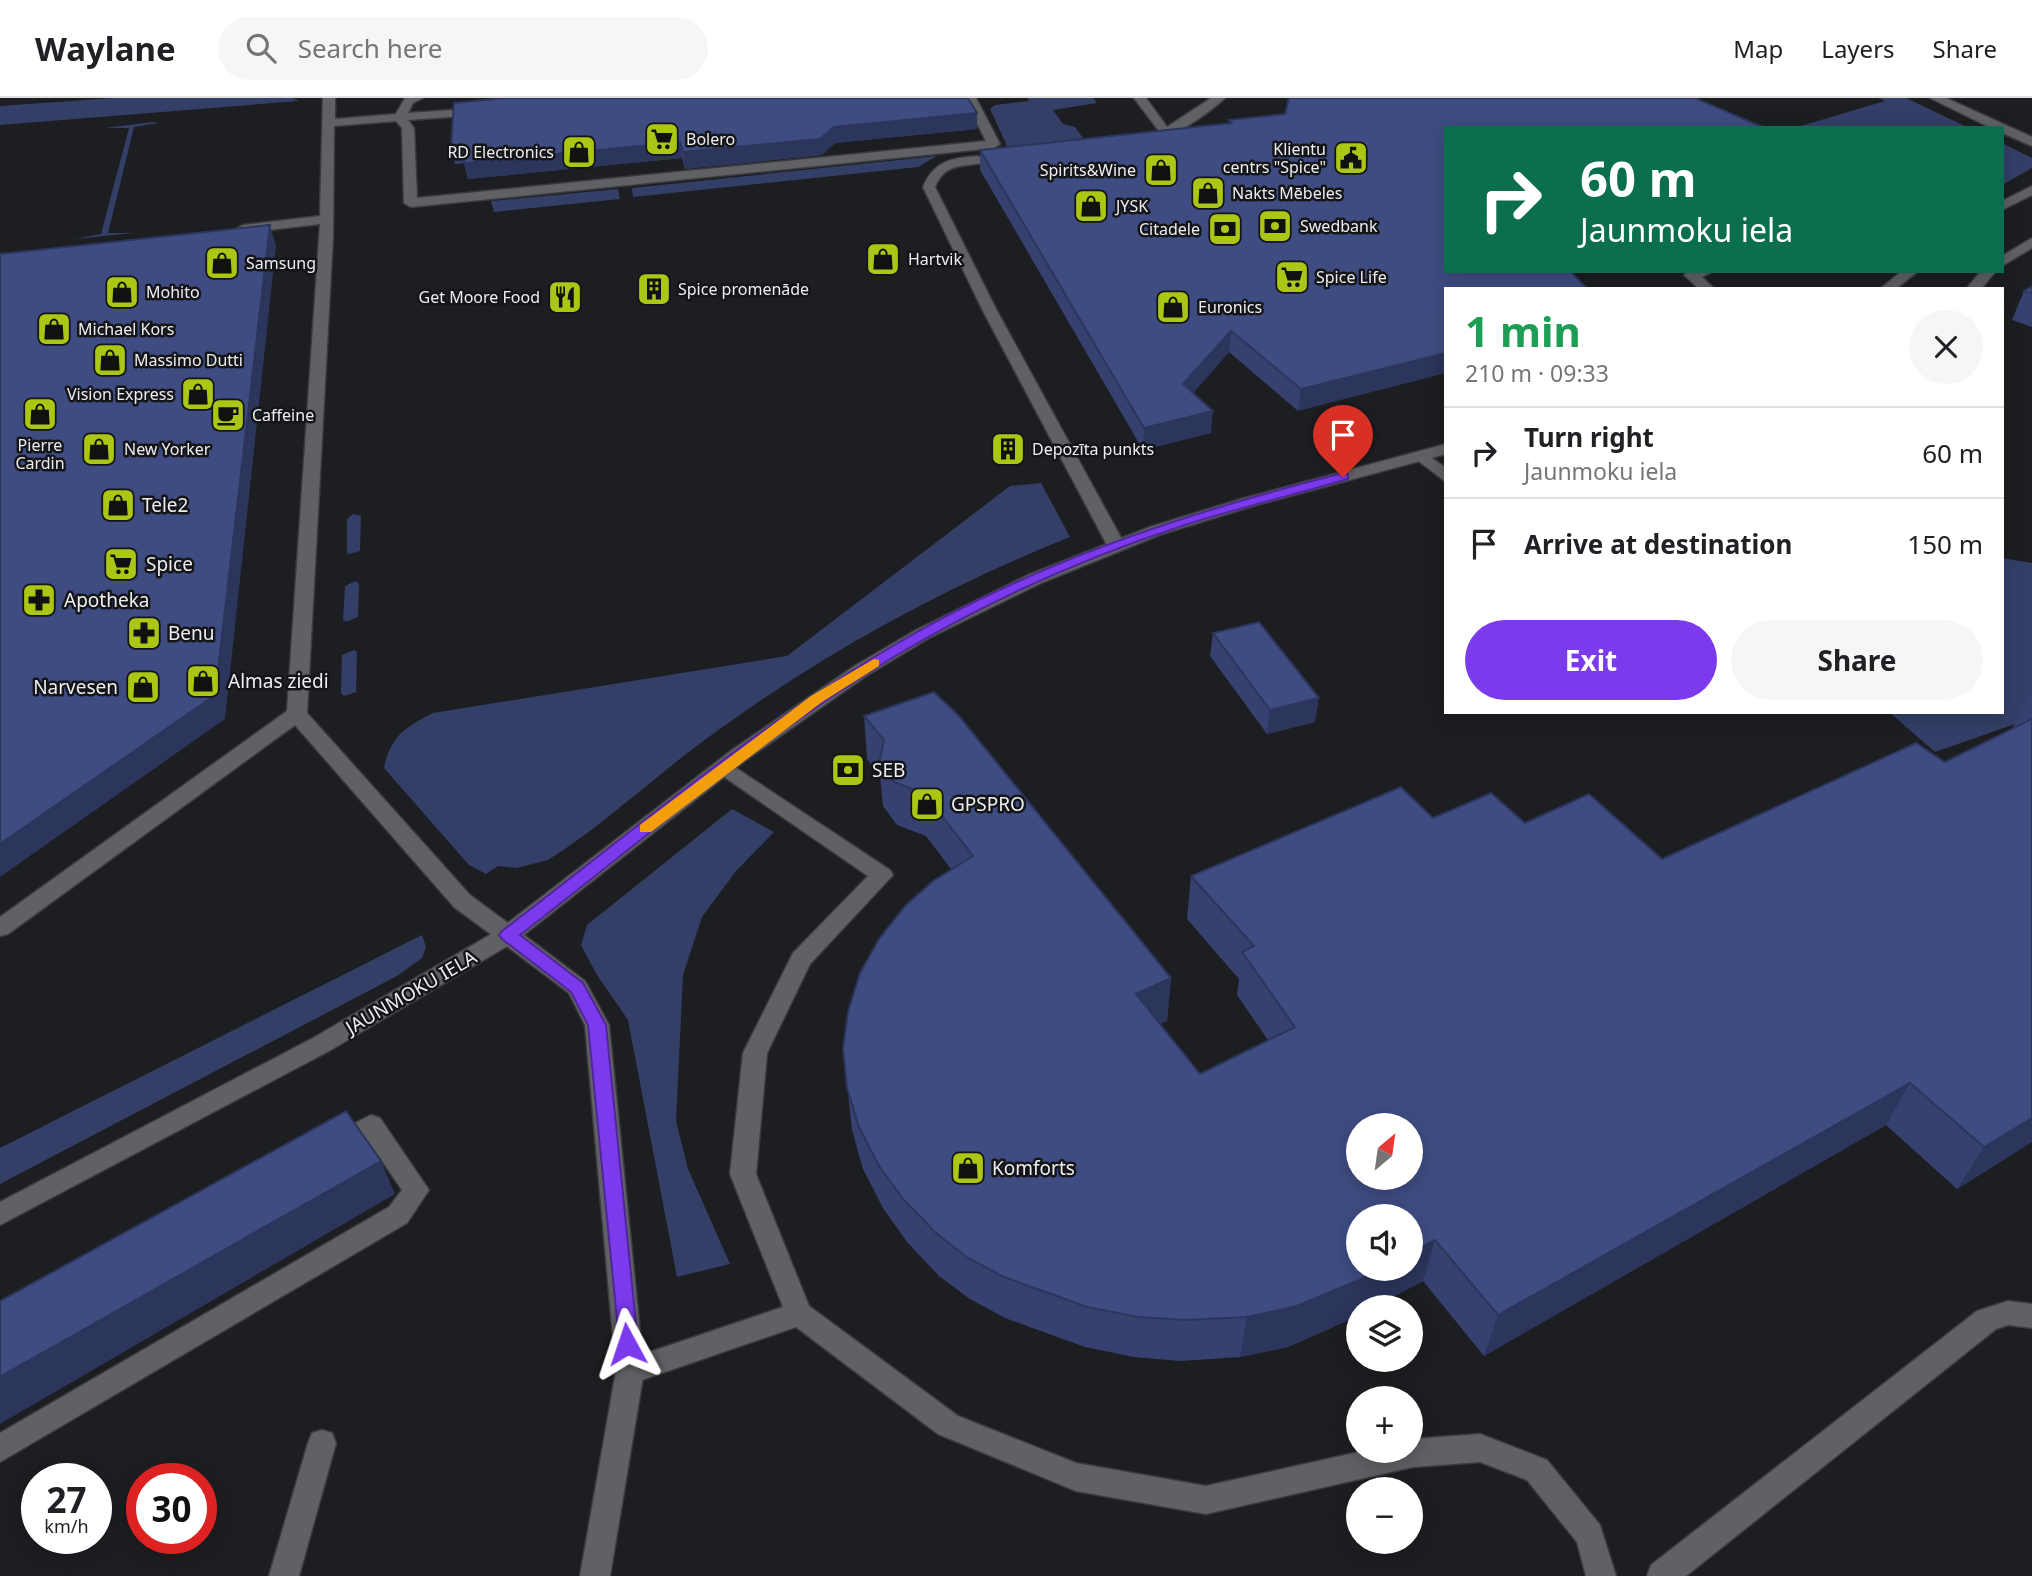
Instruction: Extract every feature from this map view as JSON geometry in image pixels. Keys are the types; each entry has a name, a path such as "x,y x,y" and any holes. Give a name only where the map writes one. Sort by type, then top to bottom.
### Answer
{"street":[{"path":"329,98 324,220 326,236 297,715 462,901 577,988 597,1025 630,1371 595,1576"},
{"path":"400,118 408,101 417,98"},
{"path":"400,118 408,128 411,203 994,144 970,98"},
{"path":"1140,98 1166,133"},
{"path":"1135,141 1166,133 1219,98"},
{"path":"1936,98 1997,126"},
{"path":"328,123 494,110"},
{"path":"2004,129 2032,142"},
{"path":"993,158 940,167 934,171 929,187 989,309 1115,545"},
{"path":"2004,205 2032,190"},
{"path":"229,230 324,220"},
{"path":"2004,261 2032,242"},
{"path":"1699,273 1691,275 1706,287"},
{"path":"1890,287 1908,273"},
{"path":"1975,287 1987,273"},
{"name":"JAUNMOKU IELA","path":"0,1214 389,1007 508,935 817,699 892,652 986,602 1115,545 1265,497 1444,450"},
{"path":"1422,456 1444,475"},
{"path":"0,928 297,715"},
{"path":"724,768 882,875 801,959 755,1053 743,1174 799,1314 948,1425 1076,1478 1206,1500 1413,1453 1480,1448 1537,1470 1590,1535 1601,1576"},
{"path":"0,1448 398,1215 416,1189 371,1125 312,1158"},
{"path":"1662,1576 1987,1320 2008,1313 2032,1316"},
{"path":"630,1371 799,1314"},
{"path":"284,1576 321,1443"}],"shaded area":[{"path":"113,98 293,98 299,101 0,125 0,106"},
{"path":"1027,98 1093,98 1097,103 1053,110 1063,124 1075,127 1085,141 1009,150 990,109 995,105 1029,101"},
{"path":"1879,98 1906,98 1965,126 1801,126 1885,101"},
{"path":"159,123 134,127 108,233 134,233 74,239 101,234 129,128 105,128"},
{"path":"2004,144 2032,158 2032,168 2004,184"},
{"path":"937,156 918,167 633,197 632,188"},
{"path":"618,189 620,199 494,212 491,201"},
{"path":"1041,483 1070,537 977,577 888,623 801,674 696,747 592,830 548,860 517,868 498,866 486,874 469,865 384,768 390,748 400,734 433,713 787,656 1010,486"},
{"path":"353,514 361,516 360,551 350,554 347,553 347,519"},
{"path":"2004,558 2032,563 2032,718 1935,752 1891,714 2004,714"},
{"path":"356,581 359,584 358,617 346,622 343,619 345,586"},
{"path":"354,650 357,652 356,692 344,696 341,693 342,655"},
{"path":"732,809 774,832 736,871 702,917 683,975 676,1121 688,1169 730,1264 677,1277 628,1020 597,975 581,945 587,925"},
{"path":"422,935 426,947 422,958 397,976 0,1184 0,1148"}],"building":[{"name":"Bolero","path":"505,98 968,98 977,113 834,127 820,139 683,152 680,142 464,163 463,147 451,148 454,103"},
{"name":"Spice Life","path":"1289,98 1695,98 1760,126 1444,126 1444,273 1572,273 1586,287 1444,287 1444,353 1301,389 1231,331 1183,384 1213,411 1144,428 980,150 1232,123 1229,120 1285,114"},
{"name":"Spice","path":"270,225 215,695 0,844 0,254"},
{"path":"2032,286 2032,294 2024,291"},
{"path":"1259,622 1319,698 1270,710 1213,633"},
{"path":"934,692 959,716 1171,978 1136,994 1200,1074 1295,1027 1242,952 1254,946 1191,876 1401,787 1433,818 1491,793 1525,823 1589,794 1662,859 1916,743 1945,762 2032,719 2032,1118 1984,1147 1910,1083 1498,1315 1435,1240 1423,1246 1423,1204 1346,1204 1346,1281 1357,1281 1297,1306 1247,1317 1185,1320 1138,1317 1087,1307 1004,1277 968,1258 937,1234 904,1200 879,1166 859,1127 847,1088 843,1048 848,1012 860,973 879,939 905,906 933,881 973,856 924,793 894,782 879,763 884,740 864,716"},
{"path":"346,1111 381,1161 0,1377 0,1301"}],"slow traffic":[{"path":"646,828 817,699 874,663"}],"place":[{"name":"Bolero","path":"662,139"},
{"name":"RD Electronics","path":"579,152"},
{"name":"Klientu centrs \"Spice\"","path":"1351,158"},
{"name":"Spirits&Wine","path":"1161,170"},
{"name":"Nakts Mēbeles","path":"1208,193"},
{"name":"JYSK","path":"1091,206"},
{"name":"Swedbank","path":"1275,226"},
{"name":"Citadele","path":"1225,229"},
{"name":"Hartvik","path":"883,259"},
{"name":"Samsung","path":"222,263"},
{"name":"Spice Life","path":"1292,277"},
{"name":"Spice promenāde","path":"654,289"},
{"name":"Mohito","path":"122,292"},
{"name":"Get Moore Food","path":"565,297"},
{"name":"Euronics","path":"1173,307"},
{"name":"Michael Kors","path":"54,329"},
{"name":"Massimo Dutti","path":"110,360"},
{"name":"Vision Express","path":"198,394"},
{"name":"Pierre Cardin","path":"40,414"},
{"name":"Caffeine","path":"228,415"},
{"name":"New Yorker","path":"99,449"},
{"name":"Depozīta punkts","path":"1008,449"},
{"name":"Tele2","path":"118,505"},
{"name":"Spice","path":"121,564"},
{"name":"Apotheka","path":"39,600"},
{"name":"Benu","path":"144,633"},
{"name":"Almas ziedi","path":"203,681"},
{"name":"Narvesen","path":"143,687"},
{"name":"SEB","path":"848,770"},
{"name":"GPSPRO","path":"927,804"},
{"name":"Komforts","path":"968,1168"}],"route":[{"path":"627,1344 597,1025 577,988 508,935 798,713 892,652 986,602 1115,545 1265,497 1343,477"}]}
